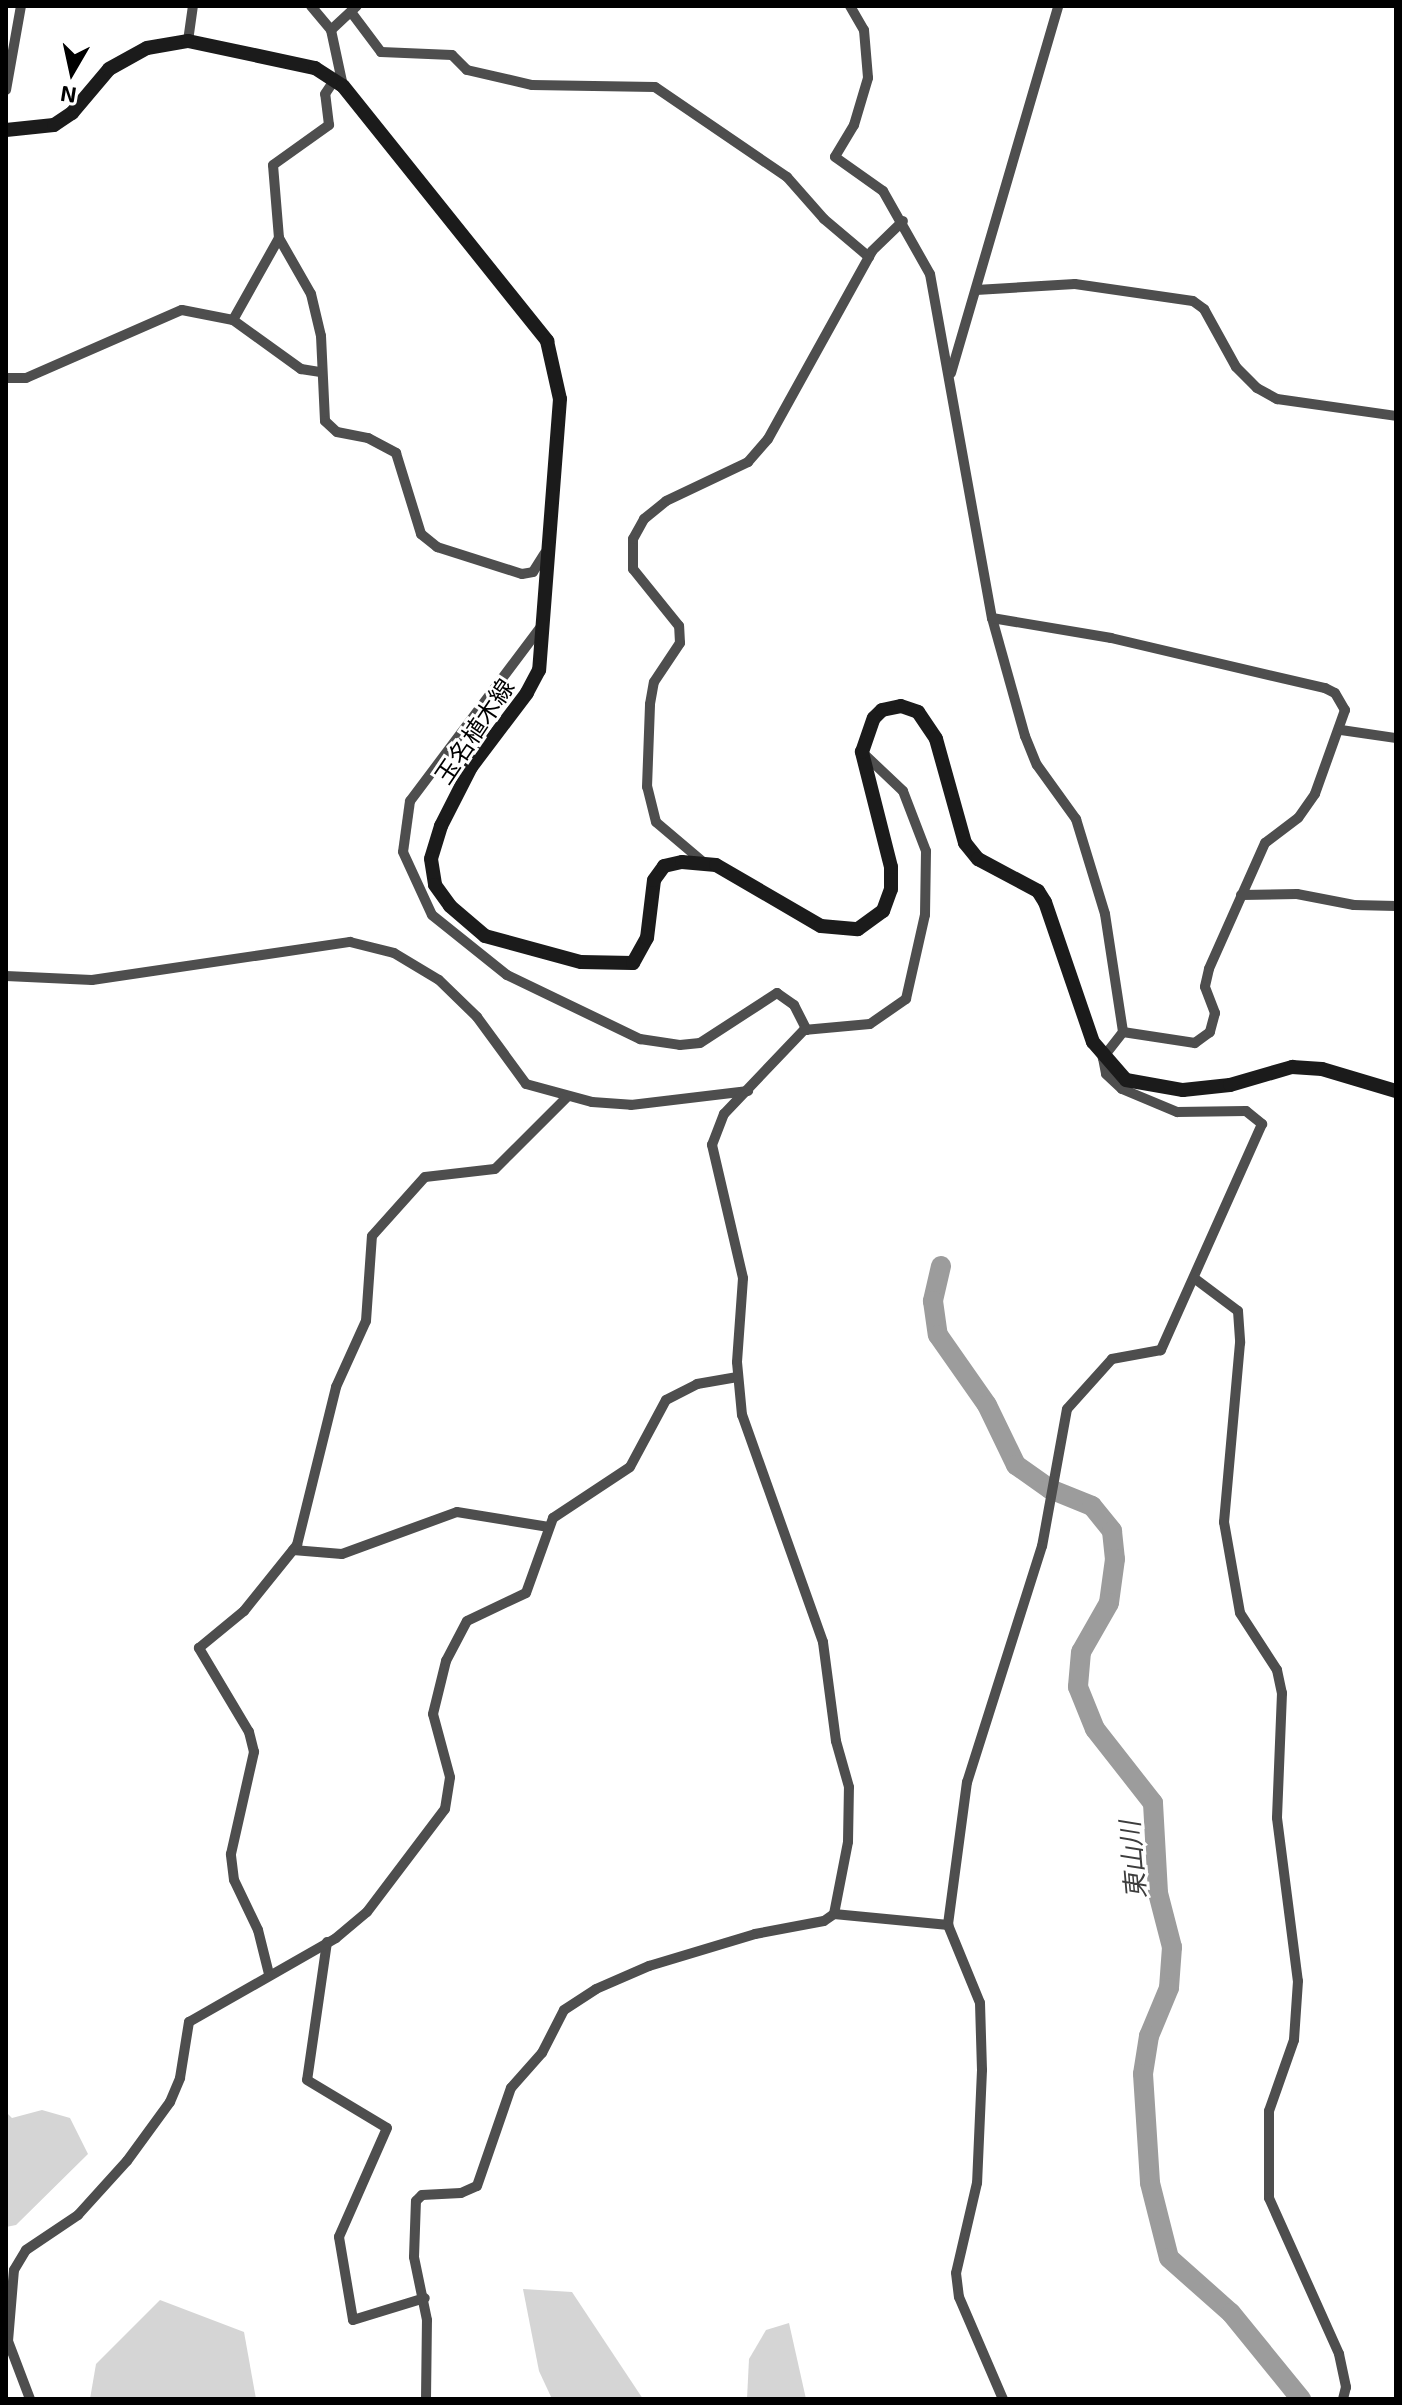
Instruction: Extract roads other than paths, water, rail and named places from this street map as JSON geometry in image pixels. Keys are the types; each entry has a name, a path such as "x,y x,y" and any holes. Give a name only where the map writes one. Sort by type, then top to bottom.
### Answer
{"main road":[{"name":"玉名植木線","path":"6,130 54,125 124,58 188,41 315,68 339,82 547,341 560,399 557,477 545,553 545,622 539,670 527,693 471,767 441,826 431,859 435,885 485,936 515,948 619,966 643,952 650,892 664,866 716,865"},
{"path":"716,865 821,926 839,931 871,922 883,911 891,867 862,752 882,710 901,706 918,712 936,739 965,843 978,859 1038,891 1045,902 1103,1058 1126,1080 1183,1090 1230,1085 1292,1067 1322,1069 1396,1091"}],"street":[{"path":"6,90 21,6"},
{"path":"188,41 193,6"},
{"path":"311,6 331,30 339,82 325,94 329,125 273,165 279,238 311,294 321,336 325,421 337,432 368,438 396,453 421,534 437,547 522,574 533,572 545,553"},
{"path":"850,6 864,30 868,78 854,125 835,157 883,191 903,221 930,274 992,618 1025,736 1037,765 1076,819 1105,914 1123,1032 1103,1058 1106,1074 1122,1089 1157,1105 1199,1114 1246,1111 1262,1124 1161,1350 1112,1359 1067,1409 1042,1546 967,1782 948,1925 980,2003 982,2070 977,2183 958,2254 959,2297 1003,2399"},
{"path":"950,379 1056,11 1046,6"},
{"path":"331,30 354,9 381,52 452,55 467,70 532,85 655,87 787,177 824,219 869,257"},
{"path":"6,118 6,130"},
{"path":"716,865 694,859 656,822 647,787 650,704 654,682 680,643 679,626 633,569 633,539 644,519 666,501 748,462 768,439 869,257 903,221"},
{"path":"233,320 279,238"},
{"path":"976,290 1075,284 1193,301 1204,309 1236,367 1257,388 1277,399 1396,416"},
{"path":"6,378 26,378 166,313 201,312 233,320 301,369 321,372"},
{"path":"992,618 1111,638 1325,688 1335,693 1345,710 1341,730 1315,794 1298,818 1265,843 1241,895 1205,987 1215,1013 1210,1032 1195,1043 1123,1032"},
{"path":"545,622 410,801 403,852 432,915 507,975 640,1039 700,1043 777,993 794,1005 807,1030"},
{"path":"1341,730 1395,741"},
{"path":"834,1914 851,1803 836,1741 830,1671 742,1415 737,1377 743,1278 712,1145 718,1123 807,1030 870,1024 897,1009 906,999 918,956 927,890 926,851 903,791 862,752"},
{"path":"1241,895 1297,894 1354,905 1396,906"},
{"path":"6,976 92,980 331,943 381,947 454,994 477,1017 516,1076 568,1096 631,1105 750,1091"},
{"path":"269,1974 258,1930 234,1880 231,1854 254,1752 249,1732 199,1648 244,1611 293,1550 336,1387 366,1321 372,1236 425,1177 495,1169 568,1096"},
{"path":"1194,1278 1238,1311 1240,1343 1224,1522 1240,1613 1277,1670 1282,1693 1277,1818 1298,1981 1294,2040 1269,2111 1269,2198 1339,2354 1346,2387 1343,2399"},
{"path":"30,2399 11,2360 7,2308 14,2270 26,2250 78,2215 127,2161 170,2102 180,2078 189,2022 327,1942 367,1912 445,1809 450,1777 433,1714 446,1661 467,1621 526,1593 549,1527 570,1505 630,1467 666,1400 697,1384 737,1377"},
{"path":"293,1550 342,1554 457,1512 549,1527"},
{"path":"426,2399 425,2298 414,2257 416,2201 422,2195 461,2193 477,2186 511,2088 542,2053 564,2010 596,1989 649,1966 755,1934 824,1921 834,1914 948,1925"},
{"path":"327,1942 307,2080 387,2128 339,2237 353,2320 425,2298"}],"waterway":[{"name":"東山川","path":"941,1266 933,1301 938,1335 987,1405 1016,1465 1050,1489 1092,1506 1112,1531 1115,1559 1109,1603 1081,1652 1078,1687 1095,1729 1153,1803 1158,1893 1172,1947 1169,1988 1149,2036 1143,2074 1150,2183 1169,2258 1231,2313 1301,2399"}]}
